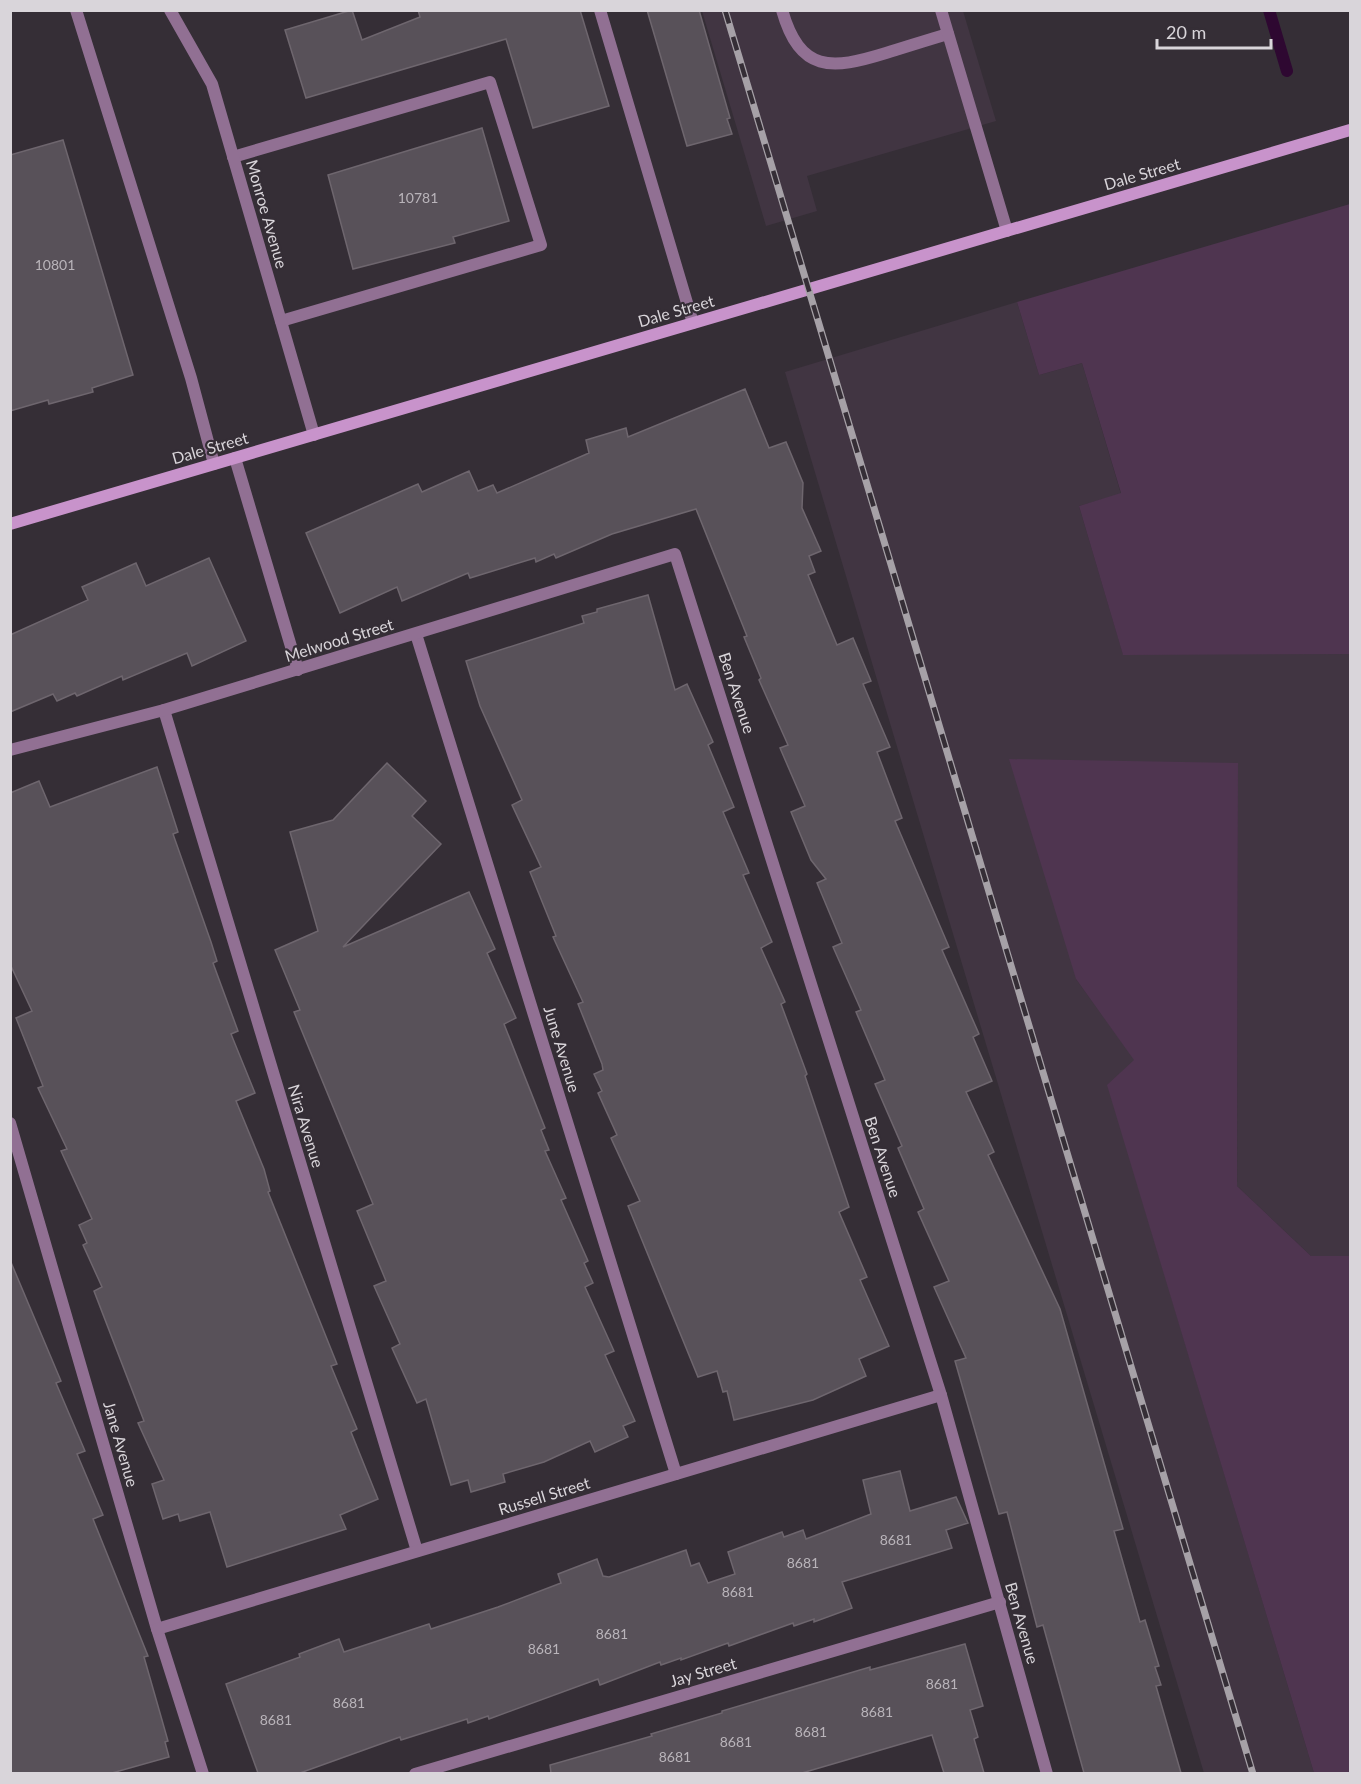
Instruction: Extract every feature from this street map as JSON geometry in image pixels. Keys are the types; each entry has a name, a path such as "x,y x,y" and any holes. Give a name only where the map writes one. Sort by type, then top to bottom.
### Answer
{"street":[{"path":"76,10 191,378 214,464"},
{"name":"Monroe Avenue","path":"170,10 212,84 314,435"},
{"path":"600,10 693,323"},
{"path":"782,10 789,34 808,56 825,64 850,64 948,34"},
{"path":"941,10 1007,231"},
{"path":"233,157 490,82 541,245 281,321"},
{"name":"Dale Street","path":"10,524 1350,130"},
{"path":"235,458 298,670"},
{"name":"Melwood Street","path":"10,750 164,710 675,554"},
{"name":"Ben Avenue","path":"675,554 941,1395 1047,1773"},
{"name":"June Avenue","path":"416,634 676,1474"},
{"name":"Nira Avenue","path":"164,710 417,1551"},
{"name":"Jane Avenue","path":"10,1123 157,1629 203,1773"},
{"name":"Russell Street","path":"157,1629 941,1395"},
{"name":"Jay Street","path":"415,1773 1000,1602"}],"shaded area":[{"path":"702,11 963,11 996,121 807,176 817,211 766,226"},
{"path":"1350,204 1350,654 1123,655 1079,506 1121,493 1082,363 1039,375 1017,302"},
{"path":"1017,302 1039,375 1082,363 1121,494 1079,506 1123,654 1350,654 1350,1256 1311,1256 1237,1186 1238,763 1076,979 1135,1060 1108,1086 1314,1773 1204,1773 785,372"},
{"path":"1009,759 1238,763 1237,1186 1311,1256 1350,1256 1350,1773 1314,1773 1107,1085 1134,1060 1076,979"}],"building":[{"path":"352,10 362,40 420,17 418,10 580,10 609,106 533,128 506,39 306,98 285,30"},
{"path":"647,10 699,10 730,118 727,119 732,134 687,146"},
{"path":"482,128 509,221 453,237 455,243 353,269 328,175"},
{"path":"63,140 133,375 92,388 93,392 49,404 48,400 10,411 10,155"},
{"path":"745,389 769,448 786,442 803,483 802,508 821,551 809,556 815,572 808,575 837,645 853,638 871,681 863,684 890,747 877,752 902,818 895,821 949,947 942,950 979,1034 973,1037 992,1081 966,1092 994,1152 988,1155 1060,1309 1123,1529 1114,1531 1140,1622 1145,1620 1159,1666 1155,1667 1161,1685 1156,1686 1181,1773 1084,1773 1043,1625 1037,1627 1007,1512 999,1514 955,1361 966,1358 934,1287 949,1281 918,1212 924,1209 898,1148 902,1146 875,1084 885,1080 856,1012 861,1010 833,947 842,943 817,883 826,879 811,860 791,812 805,806 780,748 788,745 759,680 761,678 744,637 747,636 696,509 612,534 556,558 554,554 536,562 535,558 470,578 468,573 402,601 397,587 340,613 306,533 418,484 422,492 469,471 478,491 493,485 497,493 589,453 586,440 626,428 628,437"},
{"path":"209,558 246,641 192,666 187,653 123,680 122,676 77,696 75,693 57,701 53,694 10,712 10,635 88,600 82,587 136,563 146,586"},
{"path":"648,595 675,690 687,684 713,742 708,745 734,807 723,812 749,873 743,875 772,942 761,948 785,1002 781,1004 807,1074 805,1076 849,1207 839,1212 867,1277 860,1280 889,1346 859,1359 866,1376 813,1400 734,1420 727,1391 723,1392 717,1371 698,1377 628,1206 640,1201 611,1138 617,1135 598,1093 602,1091 594,1074 603,1070 602,1064 578,1004 583,1002 553,937 556,936 530,872 541,867 512,805 522,800 480,706 466,661 584,623 582,616 597,612 597,609"},
{"path":"387,763 426,801 412,816 441,844 343,947 469,892 495,949 487,953 516,1018 504,1024 545,1128 541,1130 549,1150 545,1151 566,1198 561,1200 588,1261 584,1263 593,1283 585,1287 614,1351 605,1355 635,1421 623,1426 628,1437 595,1452 590,1441 544,1462 503,1474 505,1482 471,1492 468,1480 451,1485 426,1399 417,1403 392,1348 400,1344 374,1286 386,1281 357,1211 373,1204 294,1012 300,1010 275,950 318,931 290,832 333,820"},
{"path":"157,767 178,832 173,834 217,961 213,963 238,1031 231,1034 255,1093 236,1101 264,1169 270,1191 268,1192 337,1364 331,1366 357,1429 351,1432 378,1499 340,1515 346,1529 227,1567 210,1512 180,1521 178,1514 163,1519 152,1484 164,1480 138,1423 144,1421 94,1291 102,1287 83,1245 87,1243 79,1225 92,1219 61,1151 67,1149 38,1088 43,1086 16,1018 32,1011 10,964 10,793 39,781 50,807"},
{"path":"10,1260 61,1381 56,1383 85,1451 77,1454 103,1515 93,1519 148,1656 144,1657 168,1741 165,1742 169,1757 112,1773 10,1773"},
{"path":"900,1471 910,1511 956,1497 968,1523 946,1530 952,1548 842,1582 852,1608 814,1622 814,1619 794,1626 793,1623 681,1660 681,1658 661,1665 660,1662 600,1685 598,1679 489,1719 488,1716 468,1723 467,1719 401,1740 400,1737 300,1773 258,1773 226,1684 300,1657 299,1654 339,1639 344,1652 429,1624 431,1629 498,1607 561,1583 558,1574 597,1559 603,1576 609,1577 686,1550 691,1566 699,1563 708,1583 735,1574 728,1552 782,1532 784,1537 803,1530 806,1539 871,1514 863,1480"},
{"path":"965,1644 983,1706 970,1710 978,1737 974,1739 984,1773 944,1773 932,1735 802,1773 551,1773 550,1765 652,1736 651,1734 722,1713 722,1711 870,1667 870,1670"}],"waterway":[{"path":"1269,10 1287,71"}],"railway":[{"path":"725,10 1253,1774"}]}
